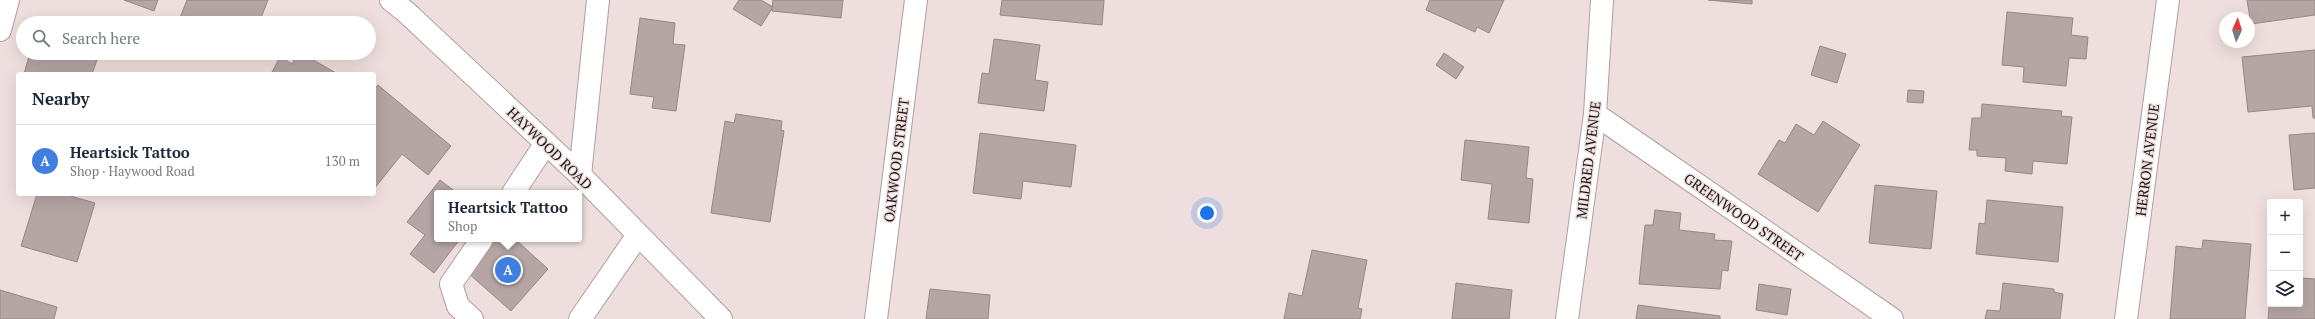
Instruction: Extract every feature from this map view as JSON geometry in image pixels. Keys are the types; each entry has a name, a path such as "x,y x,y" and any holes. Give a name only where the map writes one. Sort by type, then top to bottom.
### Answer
{"street":[{"path":"0,30 8,0"},
{"path":"580,175 598,0"},
{"name":"OAKWOOD STREET","path":"876,319 916,0"},
{"name":"MILDRED AVENUE","path":"1568,319 1595,114 1602,0"},
{"name":"HERRON AVENUE","path":"2126,319 2168,0"},
{"name":"HAYWOOD ROAD","path":"403,4 580,175 721,319"},
{"name":"GREENWOOD STREET","path":"1595,114 1892,319"},
{"path":"515,190 546,143"},
{"path":"580,319 638,235"},
{"path":"472,319 458,306 451,284 480,242"}],"building":[{"path":"124,0 158,0 154,11"},
{"path":"187,0 268,0 262,16 181,16"},
{"path":"739,0 761,0 773,7 761,26 733,9"},
{"path":"773,0 843,0 841,18 772,11"},
{"path":"1002,0 1104,0 1102,25 1000,15"},
{"path":"1430,0 1504,0 1489,33 1477,27 1475,32 1426,10"},
{"path":"1708,0 1752,0 1752,4"},
{"path":"2247,0 2315,0 2315,15 2255,23 2255,12 2249,12"},
{"path":"2007,12 2073,18 2071,35 2088,37 2086,59 2069,58 2066,86 2023,82 2024,67 2002,65"},
{"path":"640,18 675,23 673,44 685,45 676,111 652,108 654,97 630,94"},
{"path":"994,39 1040,45 1035,80 1048,82 1044,111 978,103 982,73 989,74"},
{"path":"1820,46 1846,54 1837,83 1811,75"},
{"path":"2315,50 2315,118 2313,118 2312,106 2248,112 2242,57"},
{"path":"1444,53 1464,67 1456,79 1436,65"},
{"path":"28,60 97,60 93,72 25,72"},
{"path":"278,60 285,60 292,64 294,60 313,60 334,72 272,72"},
{"path":"378,85 451,146 428,175 402,154 376,186 376,88"},
{"path":"1908,90 1924,91 1923,103 1907,102"},
{"path":"1982,104 2062,111 2061,116 2072,117 2067,164 2033,161 2032,174 2005,171 2006,158 1977,156 1977,150 1969,150 1972,118 1981,118"},
{"path":"736,114 782,121 781,130 784,131 770,222 711,213 725,121 734,123"},
{"path":"1823,121 1860,145 1818,212 1758,174 1779,140 1785,143 1796,124 1814,135"},
{"path":"980,133 1076,145 1071,187 1023,181 1021,199 973,193"},
{"path":"2315,133 2315,188 2294,190 2289,135"},
{"path":"1465,140 1529,147 1526,178 1533,179 1529,223 1488,219 1492,184 1461,180"},
{"path":"440,180 453,190 434,190 434,242 458,242 434,273 410,254 425,235 407,222"},
{"path":"1875,185 1937,191 1931,249 1869,243"},
{"path":"36,196 70,196 95,203 77,262 21,246"},
{"path":"1987,200 2063,207 2058,262 1976,254 1979,223 1985,224"},
{"path":"1655,210 1681,213 1679,230 1715,234 1714,240 1732,241 1728,271 1722,270 1720,289 1639,284 1645,225 1653,225"},
{"path":"2203,240 2251,244 2245,319 2170,319 2176,246 2202,249"},
{"path":"493,242 518,242 548,269 511,311 467,272"},
{"path":"1312,250 1367,260 1358,308 1362,309 1360,319 1284,319 1289,293 1302,296"},
{"path":"2303,278 2315,279 2315,319 2268,319 2269,307 2303,307"},
{"path":"1456,283 1512,290 1509,319 1452,319"},
{"path":"2003,283 2054,289 2054,292 2063,294 2060,319 1985,319 1987,310 2000,311"},
{"path":"1759,284 1791,289 1787,315 1756,310"},
{"path":"930,289 990,295 988,319 926,319"},
{"path":"0,290 57,307 54,319 0,319"},
{"path":"1638,305 1720,316 1720,319 1636,319"}],"place":[{"name":"Heartsick Tattoo","path":"508,270"}]}
